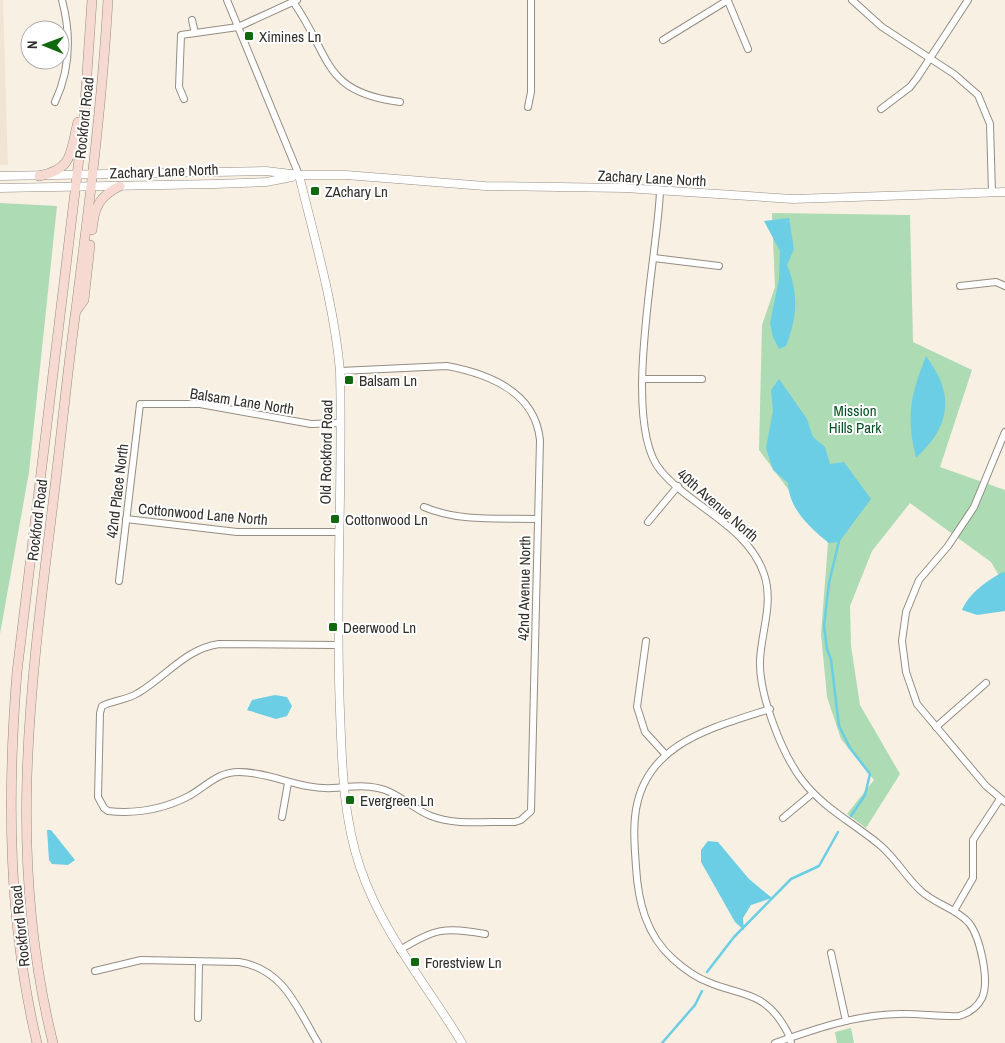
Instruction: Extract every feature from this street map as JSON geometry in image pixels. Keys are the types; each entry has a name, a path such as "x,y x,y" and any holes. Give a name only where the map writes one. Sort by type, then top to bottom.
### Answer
{"main road":[{"name":"Rockford Road","path":"37,1043 25,983 16,916 10,836 11,756 17,672 86,90 92,0"},
{"name":"Rockford Road","path":"53,1043 39,972 30,902 25,774 34,659 92,174 108,0"},
{"path":"39,176 54,173 65,166 71,155 86,90"},
{"path":"75,312 84,300 95,209 105,194 120,186"}],"street":[{"path":"55,102 64,82 69,31 62,0"},
{"name":"Old Rockford Road","path":"227,0 298,176 327,284 337,335 340,371 337,645 344,787 351,838 360,868 372,897 400,950 462,1043"},
{"path":"528,107 531,92 531,0"},
{"path":"662,40 728,0 748,49"},
{"path":"852,0 876,22 967,84 978,95 986,109 992,141 992,193"},
{"path":"880,110 910,87 931,60 968,0"},
{"path":"184,99 179,87 181,35 238,27 296,1 327,64 335,75 358,92 375,98 400,102"},
{"path":"192,20 195,33"},
{"path":"214,171 215,184"},
{"name":"Zachary Lane North","path":"0,176 266,171 298,176"},
{"name":"Zachary Lane North","path":"0,188 90,188 215,184 266,182 298,176 346,175 485,186 660,191 793,199 1005,192"},
{"name":"40th Avenue North","path":"660,191 646,317 643,379 643,422 648,448 660,471 746,544 757,559 765,575 768,610 760,659 760,675 770,710 790,760 813,793 831,811 880,845 919,890 954,911 970,924 979,945 984,974 984,991 976,1007 959,1016 897,1014 846,1021"},
{"path":"654,258 719,266"},
{"path":"960,286 996,282 1005,286"},
{"name":"42nd Avenue North","path":"340,371 447,366 461,369 505,387 520,397 529,406 538,428 538,519 531,811 521,820 455,820 433,817 385,790 370,786 344,787"},
{"path":"643,379 702,379"},
{"name":"Balsam Lane North","path":"140,404 200,404 296,422 340,423"},
{"name":"42nd Place North","path":"119,581 140,404"},
{"path":"954,911 973,878 973,840 1002,800 986,786 918,704 906,672 902,641 906,612 919,580 948,546 974,507 1005,432"},
{"path":"648,522 678,486"},
{"path":"424,507 446,515 460,517 538,519"},
{"name":"Cottonwood Lane North","path":"126,519 237,532 338,532"},
{"path":"646,642 637,707 645,732 666,755"},
{"path":"337,645 219,644 208,646 186,656 138,694 102,706 100,713 98,797 104,808 108,811 130,812 172,804 191,795 216,777 227,773 255,773 288,783 315,787 344,787"},
{"path":"936,727 986,683"},
{"path":"770,710 693,736 666,755 654,768 645,783 635,816 636,879 643,913 650,930 667,953 694,976 707,982 756,997 766,1004 776,1014 791,1040"},
{"path":"282,817 288,783"},
{"path":"783,818 813,793"},
{"path":"400,950 438,930 454,929 485,934"},
{"path":"775,1043 791,1040 846,1021 831,953"},
{"path":"95,971 141,960 239,962 269,972 286,989 318,1043"},
{"path":"198,1018 199,962"}],"shaded area":[{"path":"0,0 3,0 8,165 0,165"}],"green space":[{"path":"0,203 57,206 29,472 0,634"},
{"name":"Mission Hills Park","path":"772,213 910,215 913,342 972,370 940,467 1005,490 1005,586 991,562 910,503 872,551 850,606 851,646 860,705 900,774 866,828 847,814 874,780 841,739 827,697 821,634 828,543 759,450 762,325 775,287"},
{"path":"851,1028 854,1043 837,1043 835,1032"}],"water":[{"path":"789,218 794,249 787,265 791,275 795,306 790,336 786,346 779,349 773,337 770,323 779,279 780,251 764,221"},
{"path":"926,356 942,384 945,409 942,422 936,434 928,446 916,458 911,430 911,406 916,383"},
{"path":"779,379 807,419 813,437 825,447 830,464 844,462 871,499 839,542 829,543 808,524 792,501 788,483 773,470 766,448 773,411 771,390"},
{"path":"1003,572 1005,573 1005,611 977,615 962,610 974,593 985,583"},
{"path":"275,695 287,697 292,706 287,716 276,719 247,710 252,700"},
{"path":"47,830 51,830 75,860 68,865 52,864 49,860"},
{"path":"708,841 718,842 749,879 772,898 751,905 743,918 744,930 735,922 701,862 701,850"}],"waterway":[{"path":"839,541 829,583 824,626 827,649 831,660 839,726 850,748 870,774 865,795 851,816"},
{"path":"707,972 734,937 791,879 819,866 838,832"},
{"path":"662,1043 695,1005 702,991"}],"place":[{"name":"Ximines Ln","path":"249,36"},
{"name":"ZAchary Ln","path":"315,191"},
{"name":"Balsam Ln","path":"349,380"},
{"name":"Cottonwood Ln","path":"335,519"},
{"name":"Deerwood Ln","path":"333,627"},
{"name":"Evergreen Ln","path":"350,800"},
{"name":"Forestview Ln","path":"415,962"}]}
